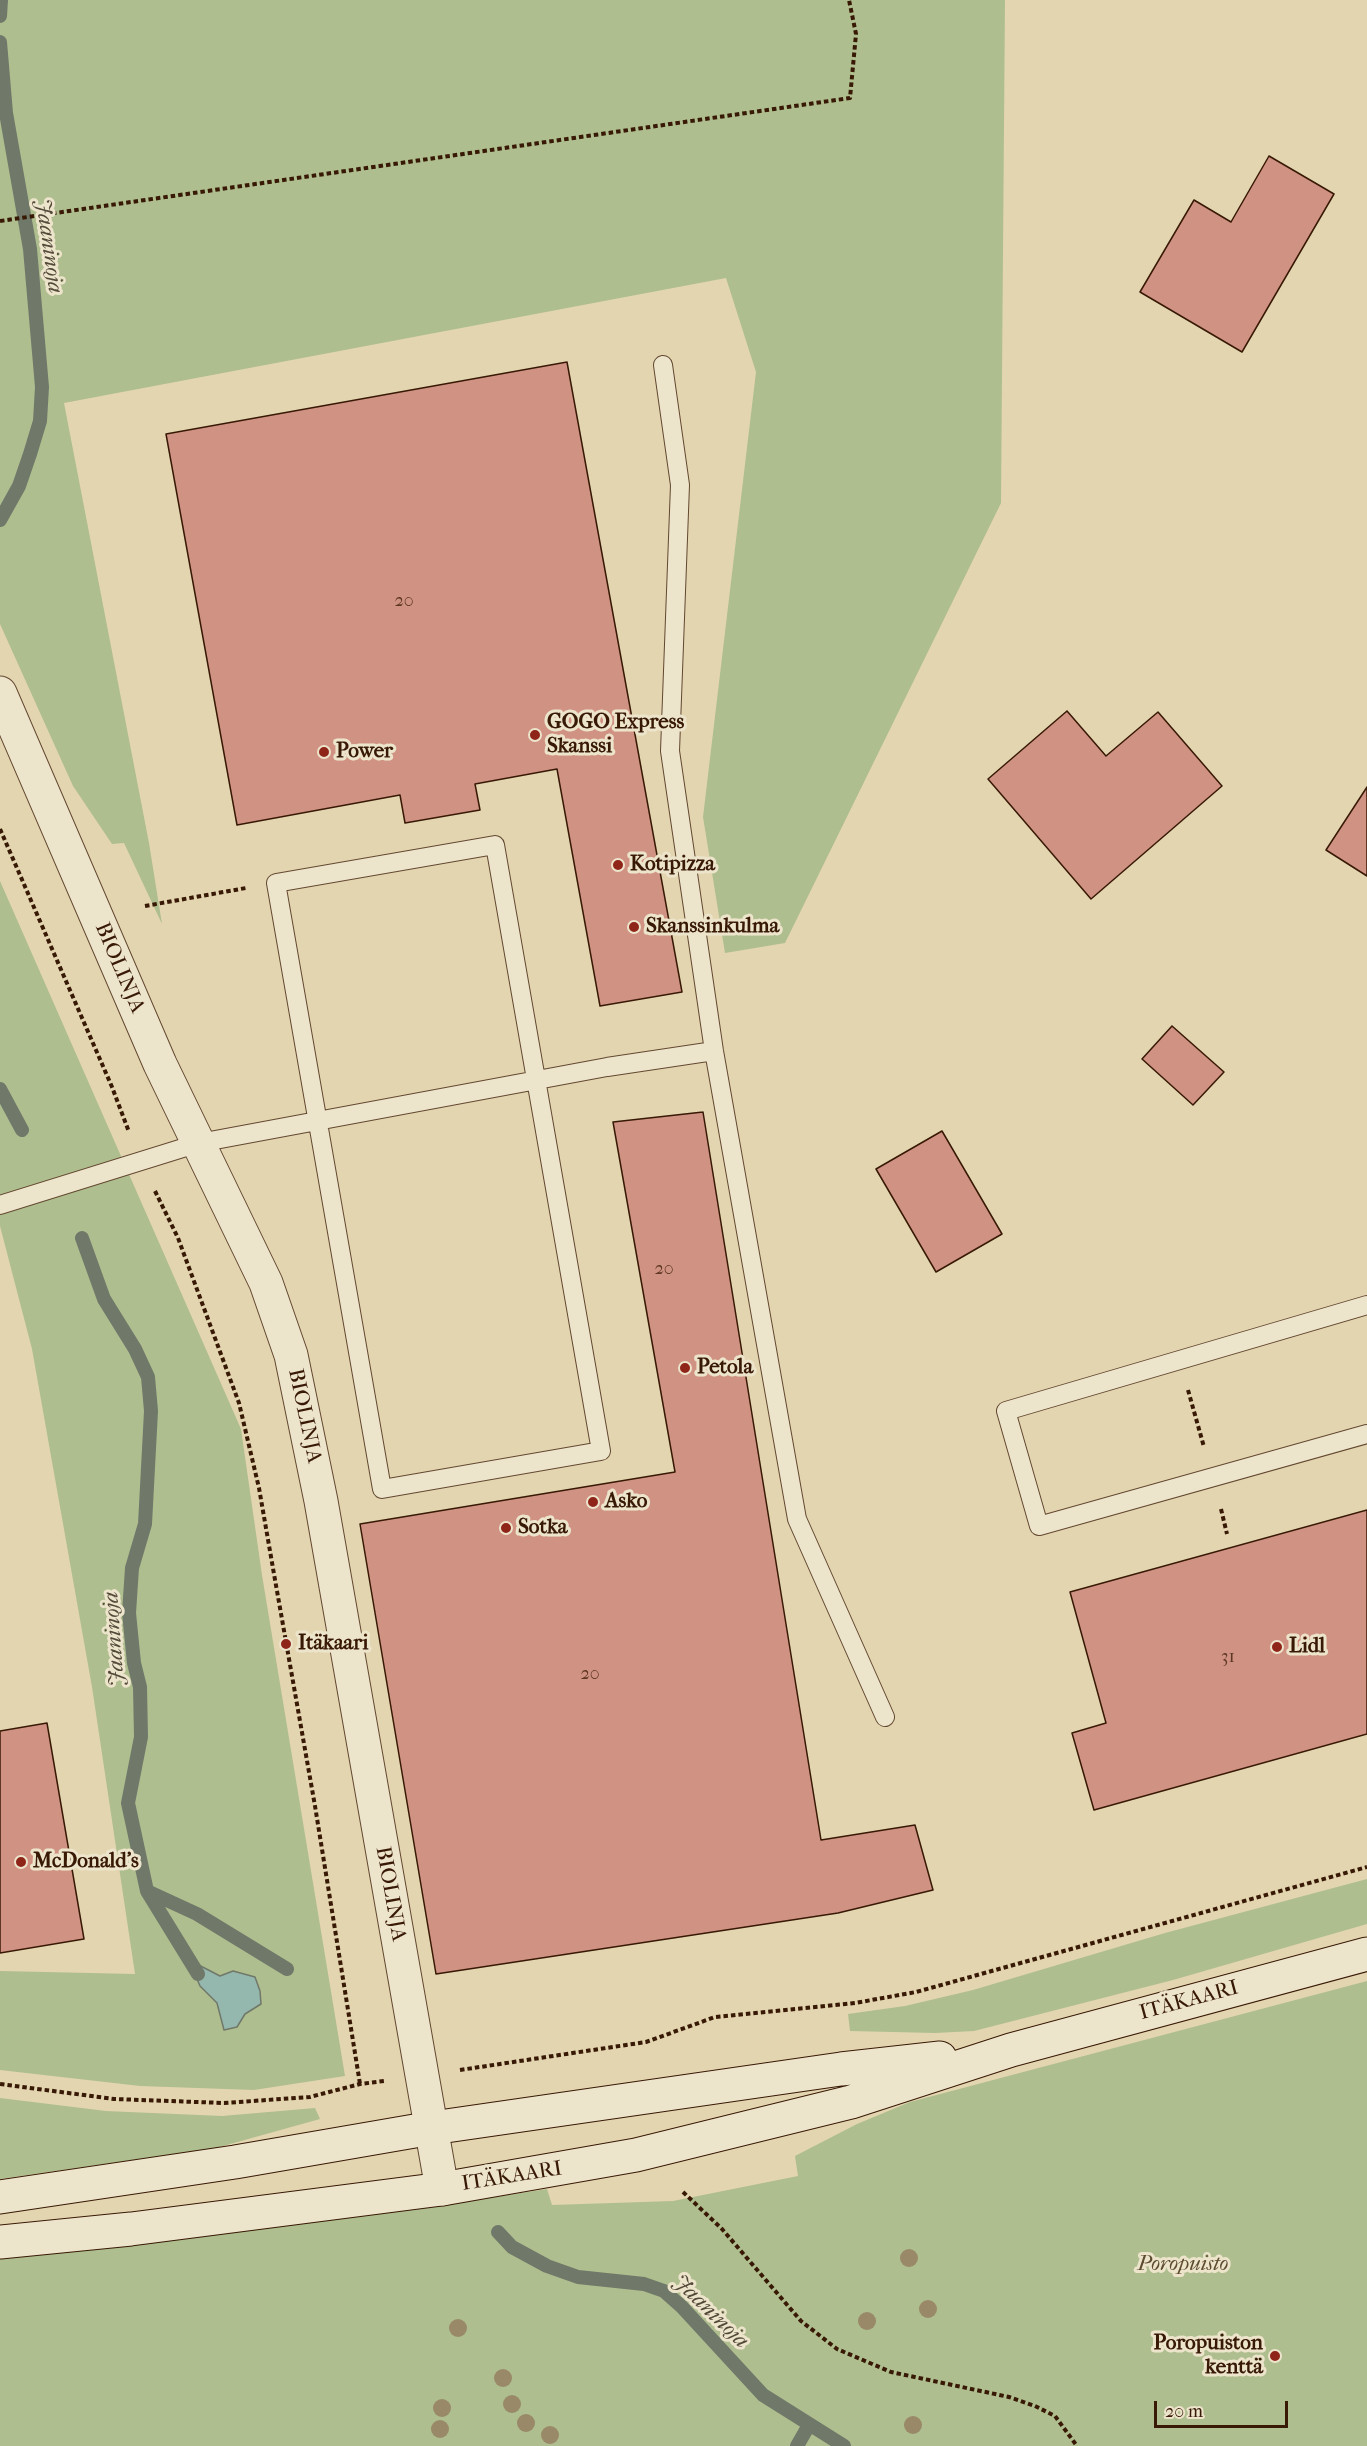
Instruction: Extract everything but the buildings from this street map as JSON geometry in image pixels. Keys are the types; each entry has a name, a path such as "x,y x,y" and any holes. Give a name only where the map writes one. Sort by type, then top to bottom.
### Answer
{"street":[{"name":"BIOLINJA","path":"0,693 160,1064 267,1283 291,1354 321,1501 442,2189"},
{"name":"ITÄKAARI","path":"0,2242 131,2229 442,2189 636,2155 851,2102 1011,2049 1367,1954"},
{"name":"ITÄKAARI","path":"0,2197 235,2162 432,2128 841,2069 1011,2049"}],"lane":[{"path":"663,365 680,485 670,751 714,1051 797,1519 885,1717"},
{"path":"495,845 601,1451 382,1489 276,883 495,845"},
{"path":"0,1205 199,1143 536,1079 714,1051"},
{"path":"1367,1305 1006,1411 1039,1526 1367,1434"}],"path":[{"path":"0,221 850,98 856,34 849,0"},
{"path":"0,829 112,1087 140,1161 178,1238 239,1403 259,1488 317,1818 360,2084"},
{"path":"145,906 276,883"},
{"path":"1180,1360 1227,1534"},
{"path":"0,2084 114,2099 203,2103 310,2097 360,2084 646,2042 715,2017 855,2003 916,1992 1367,1867"},
{"path":"683,2192 722,2229 801,2320 837,2349 891,2372 1008,2397 1035,2406 1055,2416 1077,2446"}],"green space":[{"path":"0,0 1005,0 1001,503 785,943 725,953 703,817 756,372 726,278 64,403 149,843 162,924 124,843 112,844 73,786 0,624"},
{"path":"0,881 241,1429 262,1575 345,2076 254,2090 140,2086 0,2070 0,1971 135,1974 92,1687 32,1349 0,1226"},
{"path":"1367,1879 1367,1924 1173,1980 974,2031 935,2033 850,2031 848,2014 905,2006 973,1990 1165,1933"},
{"name":"Poropuisto","path":"1367,1981 1367,2446 0,2446 0,2253 430,2207 547,2189 552,2205 673,2201 798,2176 795,2156 857,2124 910,2102"},
{"path":"0,2098 106,2111 222,2116 315,2108 320,2119 216,2148 0,2179"}],"water":[{"path":"189,1960 220,1976 233,1971 255,1977 260,1991 261,2004 245,2014 237,2027 224,2030 217,2003 200,1986"}],"waterway":[{"name":"Jaaninoja","path":"0,16 1,0"},
{"name":"Jaaninoja","path":"0,42 6,113 30,249 42,387 40,421 30,454 19,486 0,520"},
{"name":"Jaaninoja","path":"0,1089 22,1130"},
{"name":"Jaaninoja","path":"82,1238 104,1299 135,1349 148,1377 151,1411 145,1524 132,1568 129,1613 134,1663 140,1687 141,1737 128,1803 147,1891 197,1914 287,1969"},
{"path":"147,1891 198,1974"},
{"name":"Jaaninoja","path":"498,2232 512,2247 547,2266 578,2277 644,2284 664,2291 682,2307 763,2395 844,2446"},
{"path":"797,2446 809,2425"}],"place":[{"name":"GOGO Express Skanssi","path":"535,735"},
{"name":"Power","path":"324,752"},
{"name":"Kotipizza","path":"618,865"},
{"name":"Skanssinkulma","path":"634,927"},
{"name":"Petola","path":"685,1368"},
{"name":"Asko","path":"593,1502"},
{"name":"Sotka","path":"506,1528"},
{"name":"Itäkaari","path":"286,1644"},
{"name":"Lidl","path":"1277,1647"},
{"name":"McDonald's","path":"21,1862"},
{"name":"Poropuiston kenttä","path":"1275,2356"}]}
